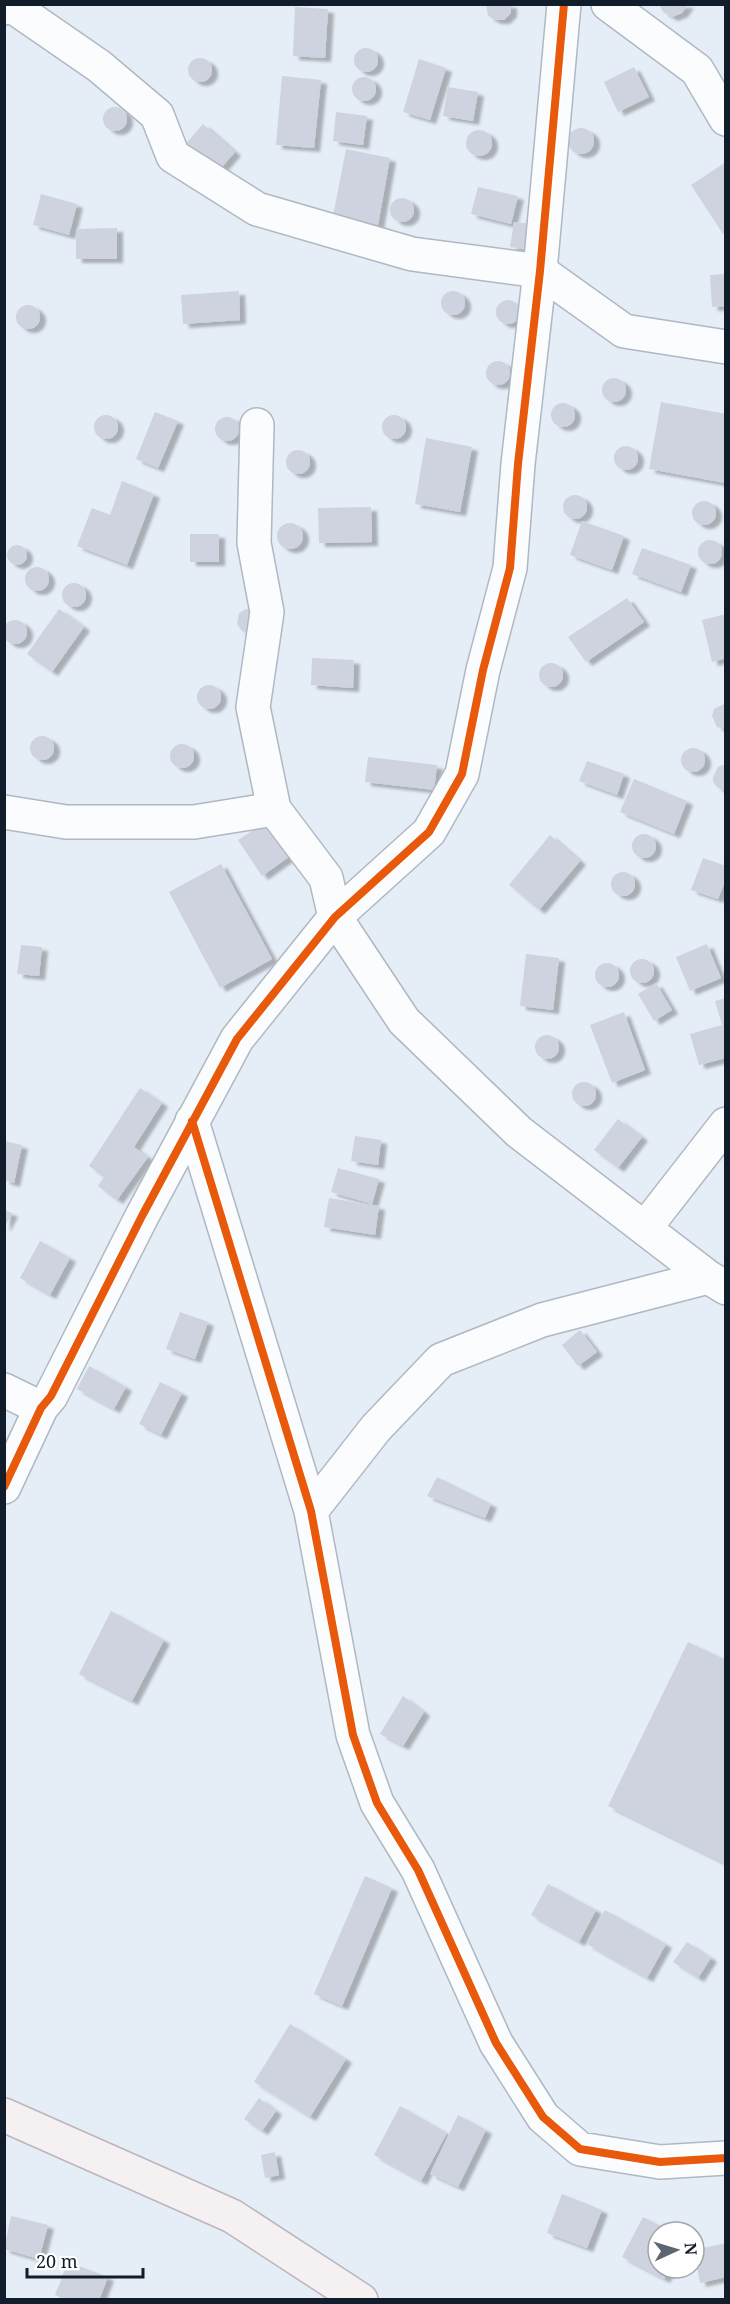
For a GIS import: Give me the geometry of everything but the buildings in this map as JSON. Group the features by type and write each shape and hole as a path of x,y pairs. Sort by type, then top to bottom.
{"main road":[{"path":"4,2115 232,2216 362,2300"}],"street":[{"path":"4,1487 41,1408 51,1396 192,1121 237,1040 335,917 429,831 462,774 483,670 510,568 518,464 540,271 564,4"},
{"path":"608,4 697,70 721,102"},
{"path":"7,13 99,66 157,115 173,156 257,209 412,254 540,271 624,331 726,347"},
{"path":"257,424 254,543 267,612 253,707 274,808 326,878 335,917 404,1021 519,1132 717,1282"},
{"path":"4,812 66,822 194,822 274,808"},
{"path":"192,1121 311,1511 353,1735 377,1803 418,1870 496,2043 543,2117 580,2149 660,2162 726,2158"},
{"path":"645,1228 726,1124"},
{"path":"311,1511 376,1428 441,1360 542,1320 717,1282"},
{"path":"4,1390 41,1408"}],"cycle path":[{"path":"4,1487 41,1408 51,1396 142,1216 237,1039 335,917 429,832 462,774 483,670 510,568 518,464 540,271 564,4"},
{"path":"192,1121 311,1511 353,1735 377,1803 418,1870 496,2043 543,2117 580,2149 660,2162 726,2158"}]}
